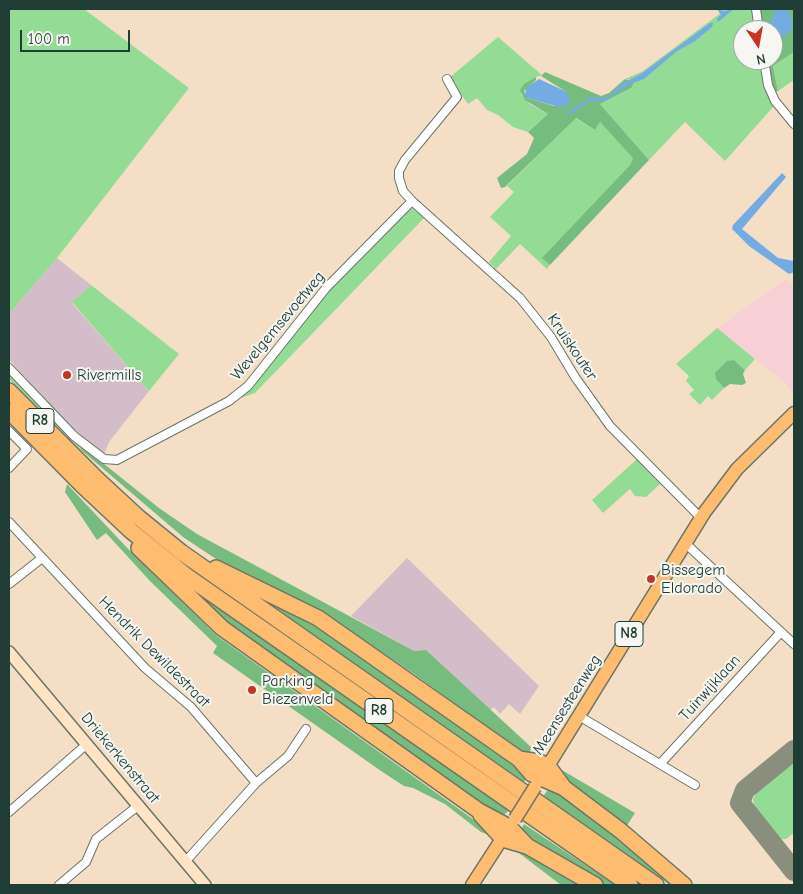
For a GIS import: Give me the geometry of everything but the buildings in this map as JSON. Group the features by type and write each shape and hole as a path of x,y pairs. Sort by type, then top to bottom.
{"highway":[{"name":"R8","path":"9,391 138,517 180,552 656,885"},
{"name":"R8","path":"9,411 82,485 131,531 188,577 630,885"},
{"path":"131,531 133,542 147,557 222,628 479,811 509,828 527,846 595,885"},
{"path":"180,552 318,618 519,758 539,762 541,777 564,788 621,831 684,885"}],"main road":[{"name":"N8","path":"702,516 737,469 794,413"},
{"name":"Meensesteenweg","path":"472,885 702,516"}],"street":[{"path":"766,70 768,85 775,101 794,124"},
{"name":"Kruiskouter","path":"447,79 457,97 420,139 399,171 400,185 412,201 520,298 551,337 575,377 610,426 702,516"},
{"name":"Wevelgemsevoetweg","path":"9,368 74,436 104,459 117,460 229,401 248,386 326,288 412,201"},
{"path":"9,431 27,449 9,468"},
{"name":"Hendrik Dewildestraat","path":"9,522 146,668 192,707 256,783"},
{"path":"685,543 794,644"},
{"path":"9,584 42,558"},
{"name":"Tuinwijklaan","path":"660,764 781,632"},
{"name":"Driekerkenstraat","path":"9,652 205,885"},
{"path":"579,716 695,785"},
{"path":"186,862 256,783 288,756 306,729"},
{"path":"9,812 87,744"},
{"path":"59,885 86,862 96,839 139,805"}],"shaded area":[{"path":"57,258 91,285 72,303 149,391 109,442 104,454 63,421 9,359 9,314"},
{"path":"786,279 794,287 794,394 784,382 717,328"},
{"path":"407,558 539,686 520,714 509,704 500,714 494,707 490,710 426,650 414,651 351,616"}],"green space":[{"path":"9,9 84,9 189,88 57,258 9,314"},
{"path":"726,9 752,9 754,20 733,20 733,70 763,70 767,91 774,106 725,161 685,122 649,160 600,104 631,88 631,80 625,79 643,71"},
{"path":"758,9 794,9 794,52 783,59 783,20 760,20"},
{"path":"498,37 542,75 536,77 521,94 530,104 548,114 528,132 513,127 498,115 487,110 477,98 468,104 449,78"},
{"path":"794,52 794,80 778,91 774,70 783,70 783,59"},
{"path":"768,70 774,70 778,91 774,92"},
{"path":"545,72 601,96 609,93 625,79 634,82 631,88 600,104 649,160 550,265 542,258 630,165 633,158 600,122 595,130 576,118 505,187 501,188 497,178 527,154 534,138 528,132 548,114 525,100 520,90 524,84 536,77 536,80 524,91 527,98 554,106 566,106 565,91 541,76"},
{"path":"575,118 595,130 600,122 631,154 633,158 630,165 543,258 550,265 547,269 520,244 496,269 489,262 511,236 490,217 514,192 507,186"},
{"path":"409,209 413,209 425,217 255,393 238,399 246,393 311,309"},
{"path":"91,285 179,354 149,391 72,302"},
{"path":"717,328 755,359 745,370 734,360 716,378 724,388 712,400 708,396 700,405 689,394 694,390 686,381 689,376 676,364"},
{"path":"734,360 745,370 743,374 746,383 742,385 730,384 724,388 716,379 715,373 727,361"},
{"path":"9,373 83,447 80,449 9,379"},
{"path":"83,447 159,508 197,534 414,651 426,650 531,747 530,752 524,754 414,674 313,606 222,563 183,537 80,449"},
{"path":"637,459 660,484 646,497 635,496 630,489 603,513 592,500"},
{"path":"67,484 132,553 217,636 491,832 489,835 481,832 445,804 413,788 404,786 381,771 213,653 217,646 150,581 106,533 97,540 65,492"},
{"path":"192,589 509,810 503,816 496,815 218,617"},
{"path":"251,592 298,615 408,686 528,775 524,782"},
{"path":"794,757 794,833 786,839 779,839 756,814 753,799 759,787"},
{"path":"555,766 635,813 626,827 558,775"},
{"path":"550,787 635,849 675,885 670,885 541,799"},
{"path":"524,824 615,885 604,885 550,854 520,832"},
{"path":"514,846 582,885 561,885 511,847"}],"water":[{"path":"717,9 725,11 734,9 718,22 717,18 721,15"},
{"path":"773,9 787,9 792,21 791,31 785,36 783,36 783,20 772,20 775,13"},
{"path":"710,23 713,23 712,27 695,41 677,51 644,79 630,84 604,101 589,101 570,115 567,113 590,97 601,98 609,96 623,83 641,74"},
{"path":"539,79 565,91 569,97 569,104 559,107 527,98 525,95 526,88"},
{"path":"782,173 786,177 742,229 778,258 794,261 794,272 789,274 749,246 732,229 733,225"}],"taxiway":[{"path":"794,750 745,790 740,803 794,871"}],"place":[{"name":"Rivermills","path":"67,375"},
{"name":"Bissegem Eldorado","path":"651,579"},
{"name":"Parking Biezenveld","path":"252,690"}]}
